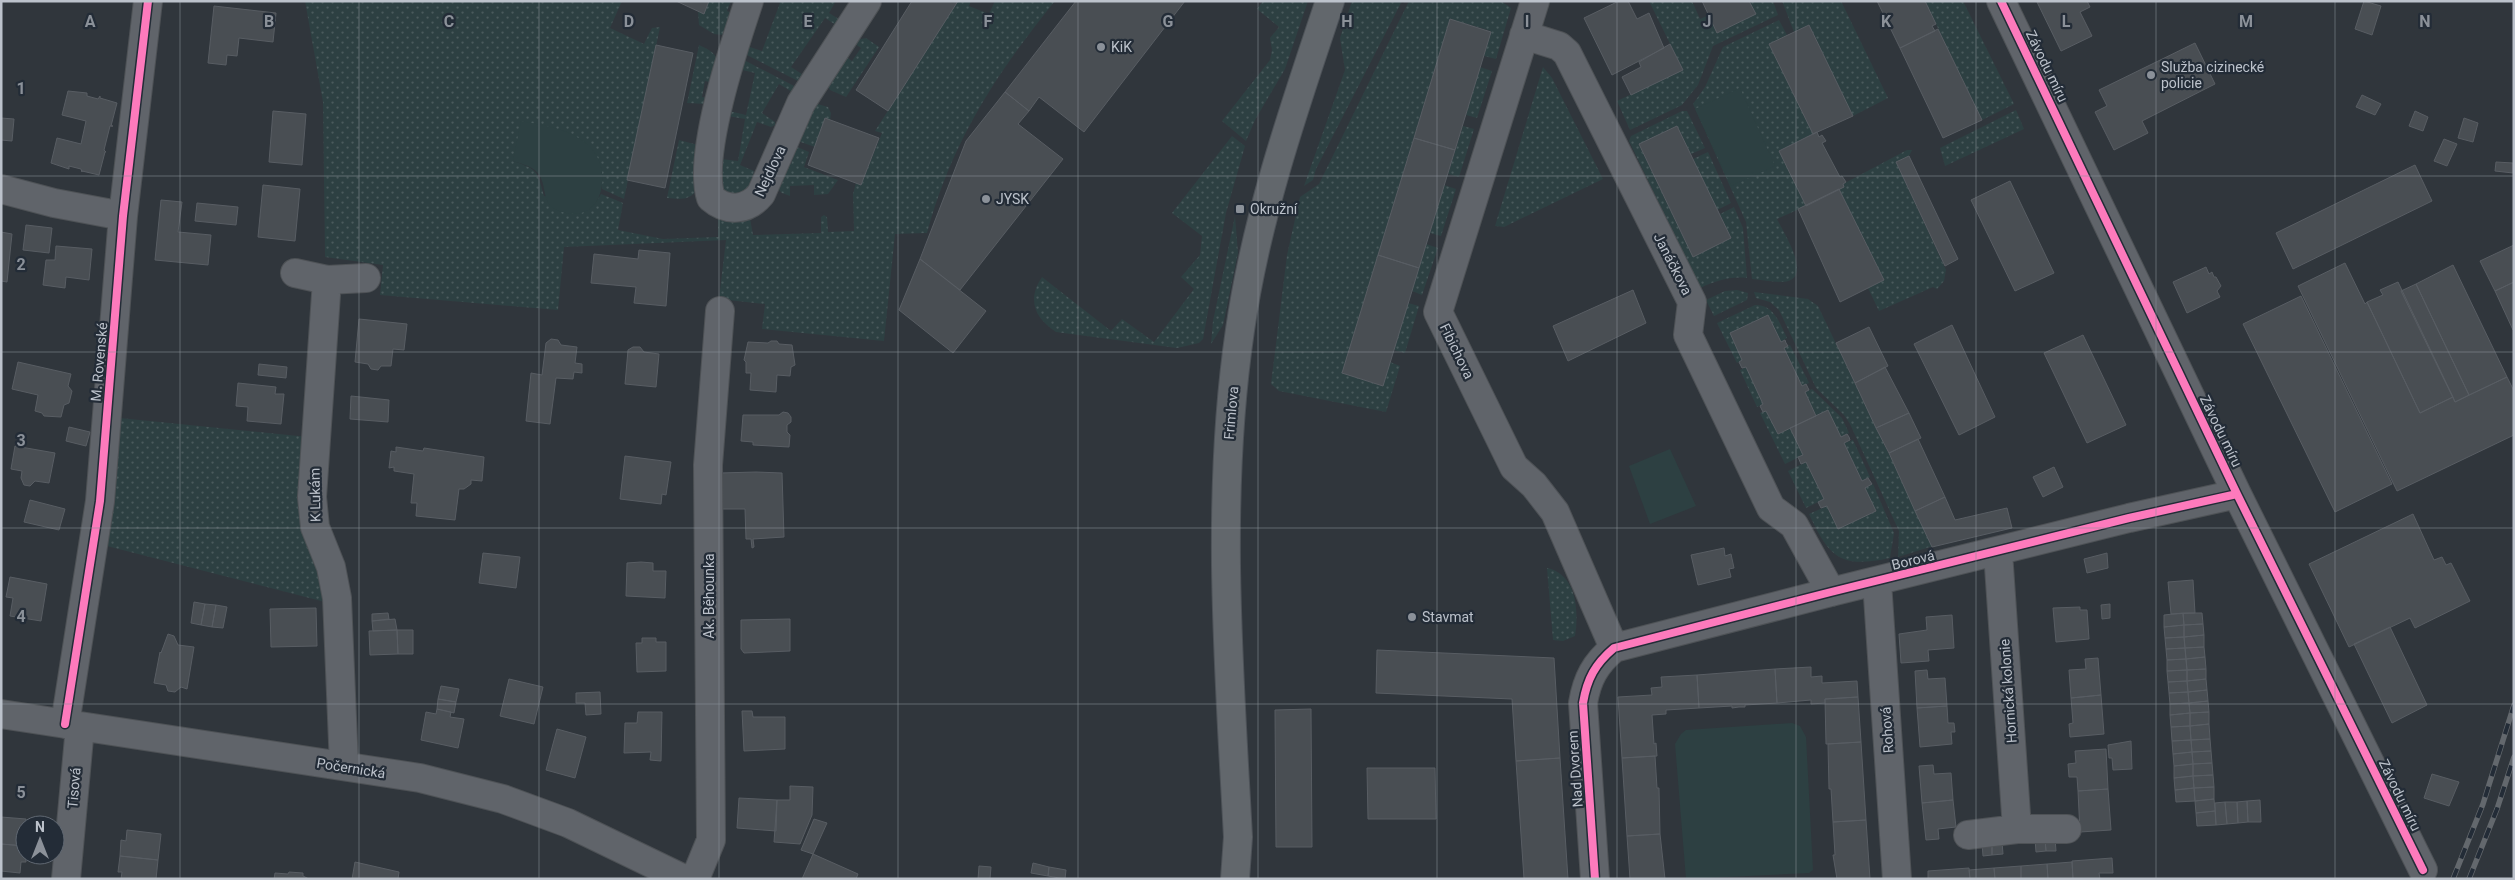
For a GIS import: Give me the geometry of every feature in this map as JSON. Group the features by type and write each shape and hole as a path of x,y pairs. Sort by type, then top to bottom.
{"main road":[{"name":"Frimlova","path":"1235,879 1238,837 1225,574 1226,488 1234,378 1245,300 1256,245 1272,184 1330,1"},
{"name":"Frimlova","path":"1238,837 1246,879"}],"street":[{"name":"M. Rovenské","path":"72,726 100,501 123,216 148,1"},
{"name":"Nejdlova","path":"749,1 715,121 706,178 711,198 728,208 744,208 754,203 761,194 771,168 802,103 867,1"},
{"name":"Fibichova","path":"1535,1 1438,312 1514,467 1534,484 1555,512 1607,655"},
{"name":"Závodu míru","path":"2001,1 2237,494 2423,870"},
{"name":"Janáčkova","path":"1524,35 1559,46 1568,53 1692,302 1688,334 1771,508 1794,525 1831,592"},
{"path":"1,189 54,203 123,216"},
{"path":"295,273 327,280 366,278"},
{"name":"K Lukám","path":"327,280 312,497 315,527 331,566 337,598 344,766"},
{"name":"Ak. Běhounka","path":"695,879 711,840 708,465 720,311"},
{"name":"Borová","path":"1607,655 1831,592 2129,518 2237,494"},
{"name":"Hornická kolonie","path":"1998,552 2017,830"},
{"name":"Rohová","path":"1877,582 1897,879"},
{"name":"Nad Dvorem","path":"1595,879 1583,703 1588,681 1607,655"},
{"name":"Počernická","path":"1,714 420,778 503,799 568,823 684,879"},
{"name":"Tisová","path":"66,879 72,726"},
{"path":"1968,835 2017,830 2067,829"}],"shaded area":[{"path":"305,1 622,1 610,28 644,44 652,28 660,27 624,199 602,189 602,172 513,161 536,172 544,196 596,202 601,194 623,203 618,230 663,239 718,237 718,216 750,218 753,235 821,233 821,217 824,215 827,217 828,232 854,231 853,194 856,183 861,185 882,133 875,131 958,1 971,1 969,6 989,14 995,1 1055,1 1014,55 978,110 949,168 927,233 895,234 884,341 762,329 765,304 719,299 726,240 564,247 558,310 380,295 383,265 325,257 323,102"},
{"path":"709,1 731,1 727,11 734,14 722,35 714,34 699,25 698,11 704,14"},
{"path":"776,1 836,1 829,13 842,21 839,27 825,18 791,67 805,76 802,83 743,53 744,45 762,51 780,3"},
{"path":"1263,1 1308,1 1285,69 1255,120 1246,141 1222,121 1270,60 1272,50 1270,38 1279,27 1257,9"},
{"path":"1352,1 1402,1 1316,169 1313,180 1304,186 1345,70 1340,38"},
{"path":"1409,1 1501,1 1511,8 1496,59 1484,56 1491,31 1450,19 1342,373 1382,386 1390,362 1400,366 1386,412 1279,391 1271,384 1287,255 1300,197 1319,184"},
{"path":"1649,1 1692,1 1700,19 1709,15 1756,14 1749,1 1773,1 1778,15 1713,46 1698,85 1682,105 1630,130 1617,101 1683,70"},
{"path":"1782,1 1841,1 1888,98 1853,116 1809,25 1794,32"},
{"path":"1925,1 1963,1 2014,104 1982,120"},
{"path":"1779,20 1787,35 1769,44 1813,134 1779,151 1806,206 1777,219 1790,244 1797,265 1796,273 1792,279 1783,282 1752,279 1746,222 1693,104 1705,87 1723,47"},
{"path":"866,38 879,47 846,97 830,90 828,85 845,56 852,61 861,48 854,43 856,40"},
{"path":"699,45 712,52 717,63 713,83 705,81 702,97 709,98 706,104 687,103"},
{"path":"742,59 798,88 794,93 779,84 762,113 775,122 775,125 771,127 757,122 740,165 754,171 750,188 733,197 721,189 721,159 738,161 745,119 728,116 729,111 746,115 755,73 738,69"},
{"path":"1480,67 1492,71 1477,118 1466,115"},
{"path":"1543,67 1552,78 1603,179 1504,227 1495,226"},
{"path":"1740,88 1775,166 1731,186 1695,109"},
{"path":"814,103 828,107 831,113 830,120 825,118 815,147 792,139"},
{"path":"2016,110 2024,129 1945,166 1940,148"},
{"path":"1682,111 1687,111 1705,148 1691,154 1677,126 1639,145 1693,257 1731,238 1720,214 1734,207 1743,228 1747,278 1723,280 1700,288 1629,141 1631,136"},
{"path":"521,121 568,132 584,142 598,157 602,180 601,192 596,202 589,209 579,213 566,213 552,207 548,203 538,173 528,166 513,161"},
{"path":"1463,126 1474,129 1459,177 1448,174"},
{"path":"1232,136 1245,146 1226,213 1203,339 1199,343 1177,348 1056,332 1048,327 1038,314 1034,300 1037,285 1042,277 1111,331 1122,319 1154,342 1194,289 1181,277 1200,255 1202,236 1172,213"},
{"path":"679,140 698,145 695,192 686,198 667,198"},
{"path":"790,144 809,152 804,167 838,180 828,194 814,195 814,185 790,186 790,196 782,193 777,188 784,162 791,164 796,149 789,146"},
{"path":"1907,150 1912,150 1909,156 1896,162 1946,270 1944,281 1937,289 1933,287 1879,311 1868,288 1884,280 1839,189 1844,187 1843,184"},
{"path":"1708,152 1731,203 1717,210 1693,159"},
{"path":"1444,185 1456,189 1441,236 1430,233"},
{"path":"1235,216 1238,253 1223,325 1211,344 1213,321"},
{"path":"1426,244 1438,248 1422,295 1412,291"},
{"path":"1737,290 1748,293 1747,300 1714,316 1706,300 1725,291"},
{"path":"1754,292 1808,299 1818,306 1933,546 1898,557 1899,531 1850,424 1844,415 1816,388 1779,310 1770,302 1756,298"},
{"path":"1408,303 1419,306 1405,353 1394,350"},
{"path":"1755,305 1772,311 1787,338 1781,342 1768,315 1730,333 1742,360 1737,363 1717,323"},
{"path":"1790,345 1809,383 1802,386 1784,348"},
{"path":"1746,367 1763,404 1757,407 1740,370"},
{"path":"1812,389 1842,418 1849,433 1841,437 1816,416 1805,392"},
{"path":"1766,411 1778,434 1790,428 1803,455 1785,464 1760,413"},
{"path":"120,418 308,437 329,603 107,546"},
{"path":"1853,440 1870,477 1862,481 1844,443"},
{"path":"1670,449 1696,506 1650,524 1629,466"},
{"path":"1806,462 1824,499 1806,508 1788,471"},
{"path":"1873,484 1894,533 1890,558 1859,562 1838,556 1823,541 1809,514 1827,506 1838,529 1876,511 1865,488"},
{"path":"1547,568 1565,578 1574,595 1577,616 1575,636 1563,641 1553,640"},
{"path":"1792,723 1800,726 1806,737 1813,870 1809,873 1686,879 1675,744 1681,734 1686,730"}],"building":[{"path":"676,1 709,1 704,14"},
{"path":"912,1 958,1 888,111 856,90"},
{"path":"1076,1 1185,1 1084,132 1039,97 1029,111 1005,92"},
{"path":"1619,1 1628,1 1637,19 1649,13 1664,48 1612,75 1584,18"},
{"path":"1702,1 1749,1 1756,14 1717,33"},
{"path":"1877,1 1925,1 1936,24 1932,26 1935,31 1900,48"},
{"path":"2087,1 2090,7 2080,12 2092,36 2061,51 2037,2"},
{"path":"2364,1 2381,6 2372,35 2355,29"},
{"path":"214,6 276,13 273,42 239,38 237,56 227,55 226,65 208,63"},
{"path":"1450,19 1491,32 1455,150 1414,138"},
{"path":"1809,25 1853,116 1813,134 1769,44"},
{"path":"1938,29 1982,120 1943,138 1900,48"},
{"path":"2195,43 2215,84 2142,121 2148,133 2114,150 2095,112 2107,106 2099,90"},
{"path":"1670,44 1683,70 1631,95 1622,77 1641,67 1639,62"},
{"path":"656,45 693,53 665,188 627,180"},
{"path":"68,91 87,93 87,96 98,99 100,96 100,98 117,103 99,175 51,163 57,138 81,144 86,121 62,115"},
{"path":"1005,92 1029,111 1018,124 1063,159 960,290 920,259 966,141"},
{"path":"2362,95 2381,104 2375,115 2356,107"},
{"path":"273,111 306,114 302,165 269,162"},
{"path":"2415,111 2428,117 2423,131 2409,126"},
{"path":"1,118 14,119 12,141 1,140"},
{"path":"825,118 879,138 861,185 808,165"},
{"path":"2464,118 2478,123 2473,142 2458,138"},
{"path":"1677,126 1731,238 1693,257 1639,144"},
{"path":"1817,132 1819,137 1822,135 1826,141 1822,143 1840,177 1842,176 1846,182 1843,184 1844,187 1806,206 1779,151"},
{"path":"1414,138 1455,150 1419,268 1378,255"},
{"path":"2444,139 2457,144 2447,166 2434,161"},
{"path":"1909,156 1958,259 1945,266 1896,162"},
{"path":"2496,162 2513,163 2513,173 2495,171"},
{"path":"2415,165 2432,201 2293,269 2276,233"},
{"path":"2010,181 2054,273 2015,291 1971,200"},
{"path":"263,185 300,189 295,241 258,237"},
{"path":"1839,189 1884,280 1840,302 1798,209"},
{"path":"161,200 182,202 178,232 211,235 208,265 155,260"},
{"path":"197,203 238,207 236,225 195,221"},
{"path":"26,225 52,228 49,253 23,250"},
{"path":"1,232 12,234 7,282 1,281"},
{"path":"2514,245 2514,282 2495,291 2480,261"},
{"path":"56,246 92,249 89,280 66,277 65,288 43,285 46,260 55,260"},
{"path":"639,250 670,253 666,306 634,303 636,287 591,283 594,254 638,259"},
{"path":"1378,255 1419,268 1383,386 1342,373"},
{"path":"920,259 986,311 953,353 899,310"},
{"path":"2345,263 2365,304 2367,302 2420,413 2453,397 2455,402 2507,377 2514,391 2514,435 2397,491 2298,286"},
{"path":"2453,265 2507,377 2469,395 2416,284"},
{"path":"2206,267 2209,274 2212,272 2221,286 2217,291 2220,297 2187,313 2173,282"},
{"path":"2398,282 2453,397 2420,413 2367,302 2383,295 2380,290"},
{"path":"2514,282 2514,330 2513,330 2495,291"},
{"path":"2416,284 2469,395 2455,402 2401,291"},
{"path":"1633,290 1646,323 1568,361 1553,326"},
{"path":"2301,296 2392,484 2335,512 2243,324"},
{"path":"1768,315 1781,342 1785,340 1788,346 1784,348 1802,386 1806,384 1809,390 1805,392 1816,416 1778,434 1766,411 1763,412 1760,406 1763,404 1746,367 1742,368 1739,362 1742,360 1730,333"},
{"path":"359,319 407,324 404,350 393,349 391,366 381,366 378,370 371,369 368,364 355,362"},
{"path":"1952,325 1995,417 1959,435 1914,344"},
{"path":"1869,327 1888,366 1855,383 1836,343"},
{"path":"2083,335 2126,425 2087,443 2044,353"},
{"path":"551,339 558,340 561,345 577,347 575,363 582,364 582,373 574,372 573,379 556,378 550,424 526,421 531,373 542,375 546,343"},
{"path":"771,341 792,345 795,365 791,367 790,376 777,375 776,392 750,390 751,373 746,373 746,362 744,360 748,342 768,343"},
{"path":"633,347 640,347 644,352 659,354 656,387 625,384 628,350"},
{"path":"18,362 71,374 68,386 72,391 69,403 64,405 61,417 44,416 42,413 35,411 38,395 12,389"},
{"path":"259,364 287,367 286,378 258,375"},
{"path":"1885,367 1909,413 1876,428 1855,383"},
{"path":"238,383 276,387 275,394 284,394 281,424 247,421 248,407 236,406"},
{"path":"351,396 389,400 388,422 350,419"},
{"path":"1828,410 1841,437 1847,434 1849,437 1850,440 1844,443 1862,481 1868,478 1872,484 1865,488 1876,511 1838,529 1827,506 1821,508 1818,502 1824,499 1806,462 1801,464 1798,457 1803,455 1790,428"},
{"path":"783,412 788,413 791,417 791,422 787,425 787,432 790,435 789,447 753,445 753,442 741,441 743,415 779,415"},
{"path":"1909,413 1921,438 1889,453 1876,428"},
{"path":"69,427 90,432 86,446 66,441"},
{"path":"1918,439 1945,497 1915,511 1889,453"},
{"path":"15,446 55,453 49,483 35,481 30,486 24,485 21,478 22,471 11,469"},
{"path":"396,447 423,451 424,448 484,457 482,481 471,480 471,484 464,489 459,489 455,520 416,516 417,503 411,503 414,474 394,471 394,467 389,468 391,451 396,452"},
{"path":"625,456 671,462 666,495 662,494 661,504 620,499"},
{"path":"2054,467 2063,487 2043,497 2033,477"},
{"path":"720,473 782,473 784,537 753,539 754,547 752,548 751,539 746,539 745,509 721,509"},
{"path":"1945,497 1955,520 2007,508 2012,528 1932,547 1915,511"},
{"path":"30,500 65,509 59,530 24,522"},
{"path":"2413,514 2434,560 2442,557 2446,565 2451,563 2470,601 2415,628 2410,618 2349,647 2309,564"},
{"path":"1724,548 1725,556 1731,554 1734,568 1729,569 1731,577 1698,585 1691,555"},
{"path":"483,553 520,557 516,588 479,583"},
{"path":"2107,553 2108,568 2087,573 2084,559"},
{"path":"627,563 653,563 653,571 666,571 665,598 626,596"},
{"path":"10,577 47,584 41,621 10,616 13,598 6,597"},
{"path":"2193,580 2195,613 2171,614 2168,582"},
{"path":"194,602 205,604 201,625 191,623"},
{"path":"205,604 216,605 212,627 201,625"},
{"path":"2110,604 2110,618 2102,619 2101,605"},
{"path":"216,605 227,607 223,628 212,627"},
{"path":"2080,607 2080,610 2087,610 2089,639 2056,642 2053,608"},
{"path":"316,608 317,646 271,647 270,609"},
{"path":"388,613 389,619 372,621 372,614"},
{"path":"2183,613 2202,613 2203,624 2184,625"},
{"path":"2183,613 2184,625 2164,627 2164,615"},
{"path":"1952,615 1954,648 1928,650 1929,661 1901,663 1899,634 1927,630 1926,617"},
{"path":"395,619 397,630 373,631 372,621"},
{"path":"790,619 790,651 744,653 741,649 741,620"},
{"path":"2203,624 2204,635 2184,637 2184,625"},
{"path":"2184,625 2184,637 2165,638 2164,627"},
{"path":"2390,627 2427,705 2392,723 2354,644"},
{"path":"397,630 413,630 413,654 398,654"},
{"path":"397,630 398,654 370,655 369,631"},
{"path":"168,634 174,636 178,645 194,647 187,689 181,687 175,692 168,691 166,685 154,683 160,652"},
{"path":"2204,635 2204,647 2185,648 2184,637"},
{"path":"2184,637 2185,648 2166,649 2165,638"},
{"path":"642,638 656,638 656,642 666,642 666,671 637,672 636,643 642,643"},
{"path":"2204,647 2205,657 2186,659 2185,648"},
{"path":"2185,648 2186,659 2167,660 2166,649"},
{"path":"1377,650 1554,658 1560,758 1516,761 1512,699 1376,693"},
{"path":"2205,657 2206,669 2187,670 2186,659"},
{"path":"2098,658 2101,695 2071,698 2069,670 2086,669 2085,659"},
{"path":"2186,659 2187,670 2167,671 2167,660"},
{"path":"1811,667 1811,677 1822,676 1822,683 1857,681 1858,697 1825,699 1825,703 1811,704 1811,700 1777,703 1775,669"},
{"path":"1775,669 1777,703 1745,705 1745,707 1732,708 1732,706 1699,708 1697,675"},
{"path":"2206,669 2206,679 2187,681 2187,670"},
{"path":"1927,670 1928,679 1945,678 1947,706 1917,708 1915,671"},
{"path":"2187,670 2187,681 2168,682 2167,671"},
{"path":"1697,675 1699,708 1666,710 1666,714 1652,715 1654,744 1656,743 1657,756 1622,758 1618,697 1652,695 1651,688 1662,687 1661,677"},
{"path":"509,679 543,687 534,724 500,716"},
{"path":"2206,679 2207,690 2188,692 2187,681"},
{"path":"2187,681 2188,692 2169,693 2168,682"},
{"path":"441,686 459,689 456,702 438,699"},
{"path":"2207,690 2208,701 2189,703 2188,692"},
{"path":"600,692 601,714 586,715 585,703 576,703 576,693"},
{"path":"2188,692 2189,703 2170,704 2169,693"},
{"path":"2101,695 2104,734 2070,737 2069,724 2073,723 2071,698"},
{"path":"1858,697 1861,742 1826,744 1825,699"},
{"path":"438,699 456,702 454,713 437,709"},
{"path":"2208,701 2209,712 2190,713 2189,703"},
{"path":"2189,703 2190,713 2170,715 2170,704"},
{"path":"1947,706 1948,723 1954,723 1955,732 1951,732 1952,744 1920,747 1917,708"},
{"path":"437,709 451,712 450,717 464,719 458,748 421,740 426,712 436,714"},
{"path":"1311,709 1312,847 1276,847 1275,710"},
{"path":"742,711 752,711 753,717 785,717 785,749 744,751"},
{"path":"638,712 662,712 661,761 650,760 651,752 624,753 625,723 637,723"},
{"path":"2209,712 2209,724 2190,726 2190,713"},
{"path":"2190,713 2190,726 2171,727 2170,715"},
{"path":"2209,724 2210,739 2191,740 2190,726"},
{"path":"2190,726 2191,740 2172,741 2171,727"},
{"path":"557,729 586,737 575,778 546,770"},
{"path":"2210,739 2211,751 2192,752 2191,740"},
{"path":"2191,740 2192,752 2173,754 2172,741"},
{"path":"2131,741 2132,769 2113,770 2112,758 2109,758 2108,745"},
{"path":"1861,742 1866,820 1833,822 1831,789 1829,789 1828,744"},
{"path":"2106,749 2108,789 2078,791 2077,777 2069,777 2068,764 2076,763 2075,751"},
{"path":"2211,751 2212,763 2193,764 2192,752"},
{"path":"2192,752 2193,764 2174,766 2173,754"},
{"path":"1655,756 1657,788 1659,788 1660,834 1627,836 1622,758"},
{"path":"1560,758 1568,879 1524,879 1516,761"},
{"path":"2212,763 2213,775 2193,776 2193,764"},
{"path":"2193,764 2193,776 2174,778 2174,766"},
{"path":"1933,765 1934,774 1951,773 1953,800 1922,803 1919,766"},
{"path":"1367,768 1435,768 1436,819 1368,819"},
{"path":"2432,774 2459,782 2449,806 2424,798"},
{"path":"2213,775 2214,787 2194,788 2193,776"},
{"path":"2193,776 2194,788 2175,790 2174,778"},
{"path":"790,786 813,787 812,815 800,844 774,842 777,800 790,800"},
{"path":"2214,787 2214,799 2195,801 2194,788"},
{"path":"2194,788 2195,801 2176,802 2175,790"},
{"path":"2108,789 2111,830 2080,832 2078,791"},
{"path":"739,798 777,800 776,831 737,828"},
{"path":"2214,799 2215,811 2196,813 2195,801"},
{"path":"1953,800 1956,827 1938,829 1939,839 1926,840 1922,803"},
{"path":"2260,800 2261,822 2248,822 2247,801"},
{"path":"2247,801 2248,822 2238,823 2237,802"},
{"path":"2225,802 2237,802 2238,823 2227,824"},
{"path":"2225,802 2227,824 2216,825 2215,803"},
{"path":"2215,811 2216,825 2197,826 2196,813"},
{"path":"1,817 15,818 15,845 1,844"},
{"path":"814,819 827,823 813,854 801,850"},
{"path":"1866,820 1870,879 1837,879 1833,855 1835,855 1833,822"},
{"path":"127,830 161,834 158,860 120,856 121,840 126,841"},
{"path":"1660,834 1665,879 1630,879 1627,836"},
{"path":"2055,838 2056,851 2046,851 2045,839"},
{"path":"2035,839 2045,839 2046,851 2036,852"},
{"path":"1992,842 1992,855 1983,856 1982,843"},
{"path":"1992,842 2002,842 2003,854 1992,855"},
{"path":"1,844 15,845 15,865 21,865 20,873 1,871"},
{"path":"813,854 858,874 856,879 802,879"},
{"path":"120,856 158,860 156,879 121,879 122,872 118,872"},
{"path":"2112,858 2113,873 2099,873 2100,879 2073,879 2072,861"},
{"path":"355,862 399,872 398,879 352,879"},
{"path":"2072,862 2073,879 2048,879 2047,864"},
{"path":"1033,863 1049,867 1048,876 1031,873"},
{"path":"2047,864 2048,879 2021,879 2021,866"},
{"path":"979,866 991,867 990,879 978,879"},
{"path":"2021,866 2021,879 1995,879 1994,868"},
{"path":"1049,867 1066,870 1065,879 1048,876"},
{"path":"1969,868 1970,879 1928,879 1928,871"},
{"path":"1994,868 1995,879 1970,879 1969,870"},
{"path":"289,872 303,873 303,876 309,879 274,879 275,873 288,874"}],"railway":[{"path":"2453,879 2483,804 2514,705"},
{"path":"2469,879 2497,809 2514,757"}],"cycle path":[{"path":"65,724 100,501 123,216 148,1"},
{"path":"2001,1 2237,494 2423,870"},
{"path":"1595,879 1583,703 1593,672 1614,648 2129,518 2237,494"}],"place":[{"name":"KiK","path":"1101,47"},
{"name":"Služba cizinecké policie","path":"2151,75"},
{"name":"JYSK","path":"986,199"},
{"name":"Okružní","path":"1240,209"},
{"name":"Stavmat","path":"1412,617"}]}
